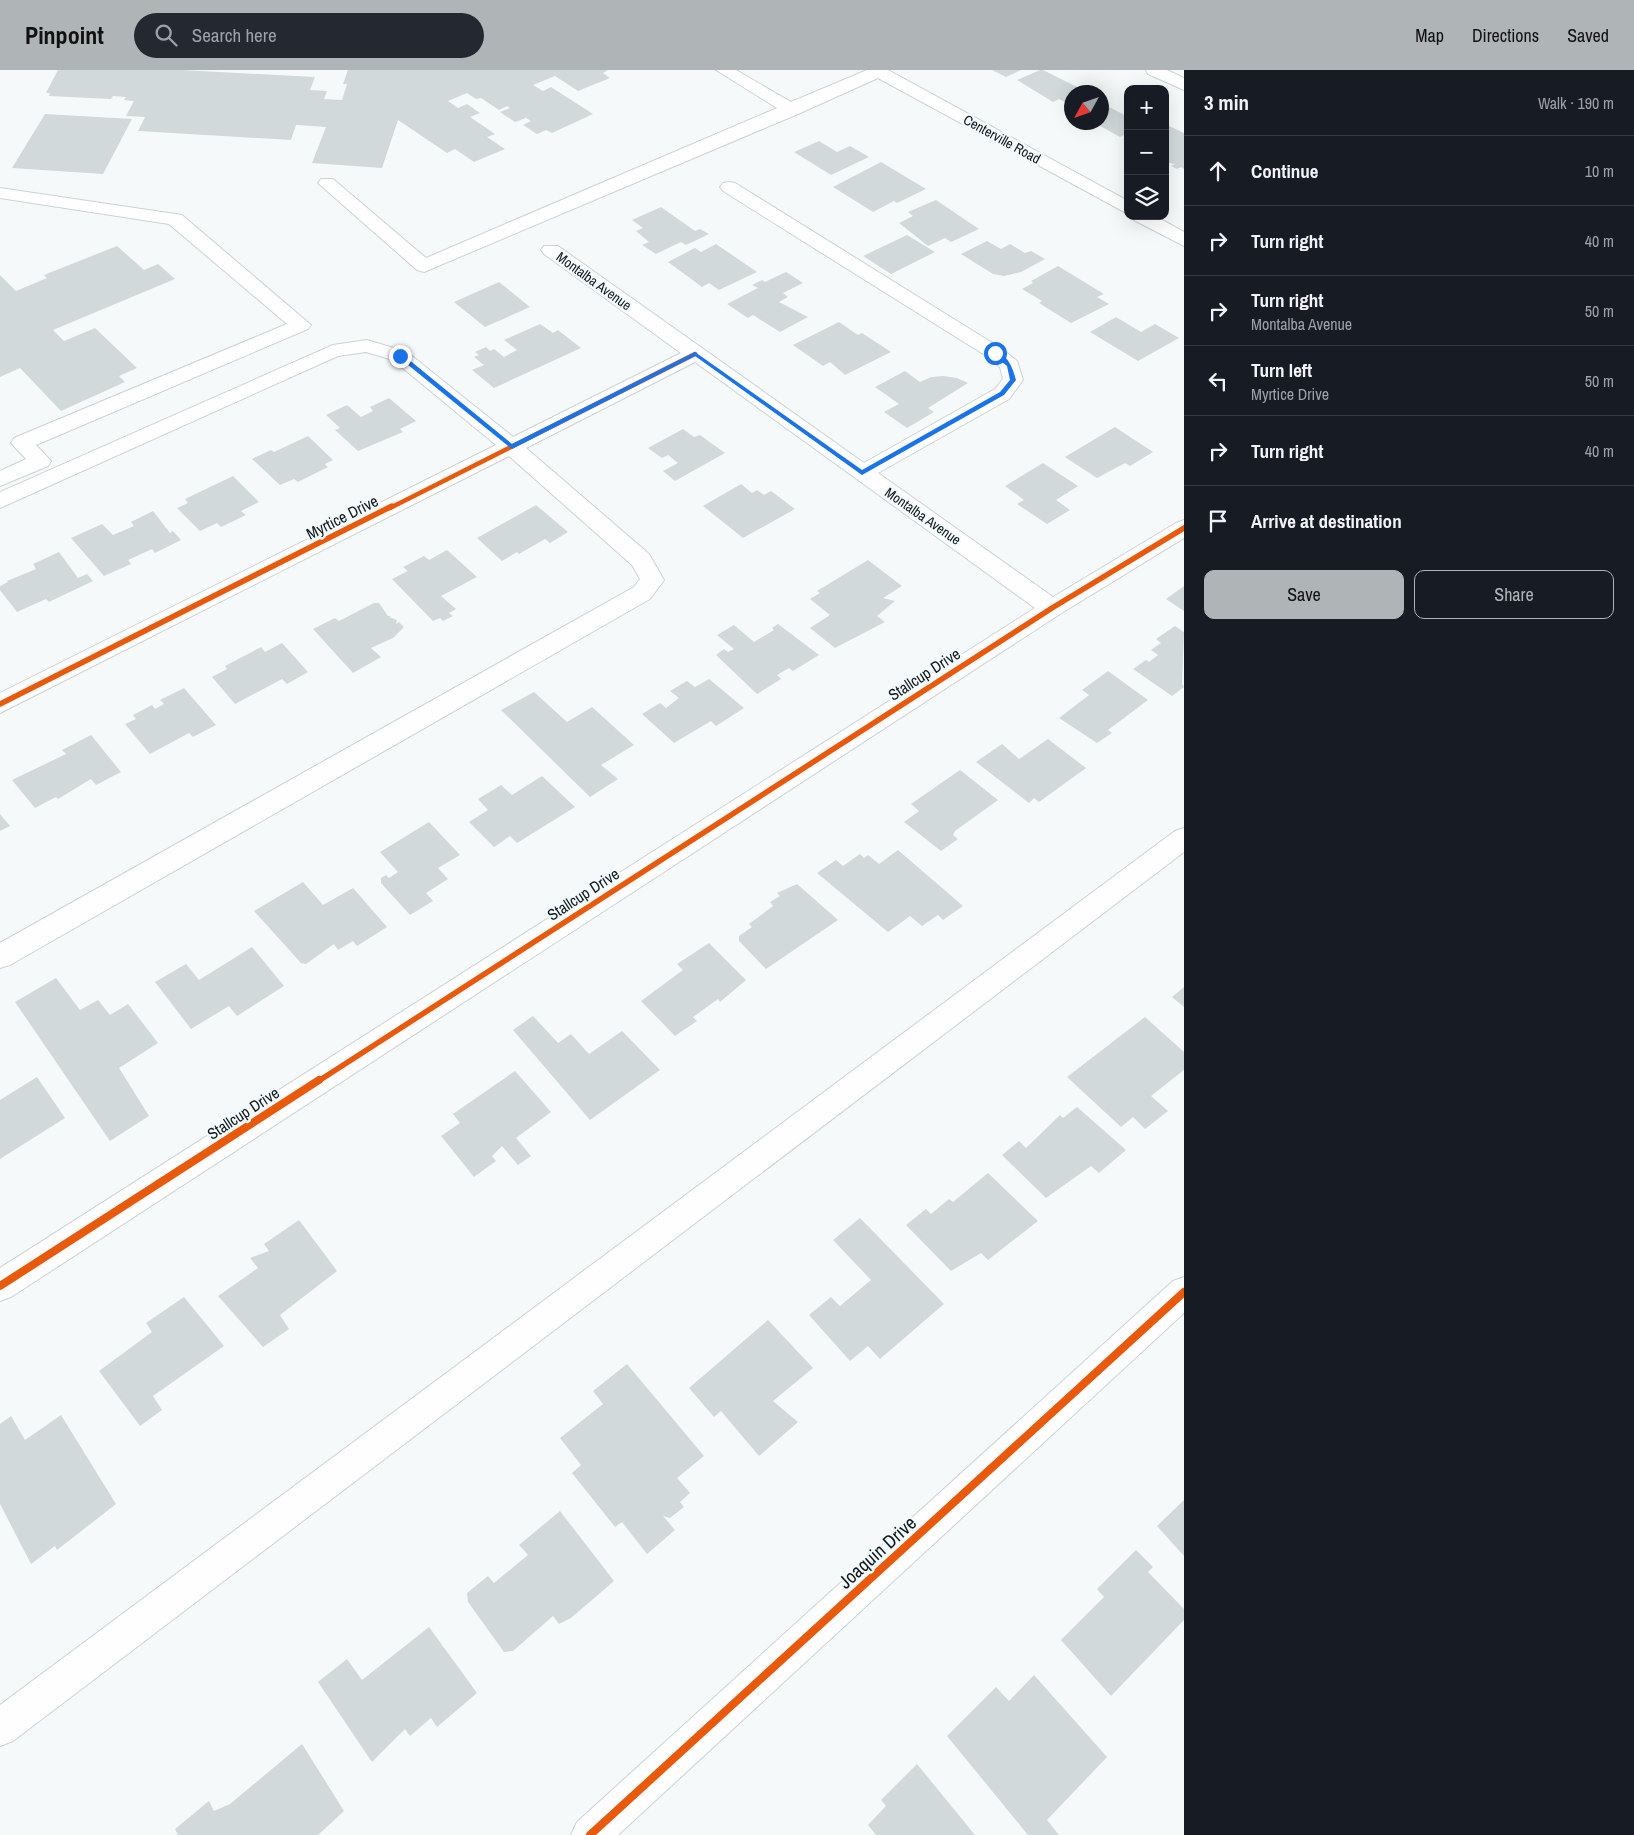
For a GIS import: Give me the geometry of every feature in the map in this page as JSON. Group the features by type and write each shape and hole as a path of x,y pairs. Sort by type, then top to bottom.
{"street":[{"path":"724,70 792,110"},
{"path":"1154,70 1184,85"},
{"path":"327,183 424,266 792,110 878,71"},
{"name":"Centerville Road","path":"878,71 1124,207"},
{"path":"729,187 995,353 1010,365 1013,380 1002,394 862,473"},
{"path":"0,193 175,219 301,324 22,443 40,461 0,479"},
{"path":"1148,220 1184,240"},
{"name":"Montalba Avenue","path":"551,250 1052,608"},
{"path":"0,501 333,351 367,346 400,356 512,447 641,560 652,580 642,593 0,957"},
{"name":"Myrtice Drive","path":"0,704 695,354"},
{"name":"Stallcup Drive","path":"0,1286 1052,608 1184,528"},
{"path":"0,1728 1184,838"},
{"name":"Joaquin Drive","path":"590,1835 1184,1292"}],"building":[{"path":"58,70 182,70 315,77 310,90 327,91 324,99 342,100 347,84 343,84 348,70 608,70 603,73 610,78 578,91 555,76 533,85 543,91 551,87 593,114 552,133 546,130 537,134 523,125 531,121 526,118 515,122 500,112 510,108 507,106 499,110 481,98 476,99 467,93 448,101 458,108 467,104 480,113 470,117 495,134 487,137 505,149 474,162 455,149 447,153 398,120 382,168 312,163 326,127 296,125 291,140 138,131 145,117 126,116 134,101 124,100 126,97 113,96 111,99 49,96 50,93 46,93"},
{"path":"992,70 1021,70 1006,77"},
{"path":"1043,70 1073,85 1064,85 1064,102 1059,99 1053,102 1017,80"},
{"path":"1109,107 1124,115 1124,135 1120,137 1107,130 1109,130"},
{"path":"45,114 132,119 103,174 12,168"},
{"path":"1169,126 1184,133 1184,169 1181,167 1177,169 1171,166 1175,164 1169,163"},
{"path":"819,141 837,152 850,146 869,157 831,175 794,152"},
{"path":"881,162 926,189 897,203 894,201 873,212 833,187"},
{"path":"936,200 979,229 951,242 945,238 928,246 899,223 913,216 908,212"},
{"path":"661,207 695,231 700,229 709,234 686,245 681,242 656,254 642,245 649,242 636,231 643,228 632,220"},
{"path":"907,235 935,252 891,274 863,256"},
{"path":"987,241 1001,249 1010,244 1025,253 1031,251 1045,259 1021,272 1004,276 993,274 961,254"},
{"path":"716,244 757,272 719,290 709,283 702,287 668,262 695,248 701,252"},
{"path":"117,246 144,270 158,264 175,279 53,330 64,341 95,328 137,368 119,376 125,382 61,411 20,368 0,377 0,275 16,291 47,278 44,275"},
{"path":"1058,266 1104,294 1097,297 1109,304 1071,323 1039,303 1042,301 1022,289 1033,283 1031,281"},
{"path":"786,272 803,283 783,293 788,297 779,302 808,317 780,332 753,315 748,318 727,304 758,288 752,285 762,280 765,282"},
{"path":"499,282 530,307 485,327 454,302"},
{"path":"1116,317 1141,332 1155,324 1179,338 1138,361 1090,332"},
{"path":"839,322 858,335 862,333 891,352 845,375 830,362 823,366 793,345"},
{"path":"540,324 553,333 558,330 581,348 494,388 472,370 484,365 474,357 479,355 475,352 486,347 490,351 494,349 504,357 517,350 504,340"},
{"path":"905,371 920,382 931,377 943,376 957,378 968,383 928,408 934,412 907,428 884,412 899,404 875,387"},
{"path":"389,398 416,421 400,429 403,432 358,451 335,430 340,428 326,415 347,405 361,417 373,411 370,407"},
{"path":"1115,427 1153,452 1130,466 1125,463 1097,478 1065,457"},
{"path":"683,429 694,437 700,435 725,453 675,481 663,471 678,463 668,455 662,458 648,448"},
{"path":"308,436 333,460 325,464 328,467 298,482 294,479 280,485 252,459 271,450 274,452"},
{"path":"1043,463 1078,486 1056,500 1070,510 1047,524 1017,504 1024,500 1005,486"},
{"path":"233,476 259,502 241,511 246,515 221,527 217,523 200,531 177,508 188,503 185,499"},
{"path":"741,484 752,493 757,490 764,495 771,491 795,509 743,538 703,506"},
{"path":"536,505 568,532 550,543 545,539 519,554 517,552 502,561 477,538"},
{"path":"153,511 170,533 173,531 181,540 155,553 152,549 128,560 131,564 104,576 71,538 102,524 113,535 134,526 131,522"},
{"path":"447,550 477,577 441,596 456,609 449,613 453,616 443,621 440,618 433,621 392,579 408,571 403,567 424,556 429,560"},
{"path":"59,552 78,578 87,574 93,581 49,602 46,599 17,612 0,590 0,586 7,581 36,569 33,564"},
{"path":"868,560 902,586 883,598 895,601 877,616 885,622 835,648 810,628 830,615 810,599 820,593 817,591"},
{"path":"1184,586 1184,611 1166,599"},
{"path":"374,603 379,603 388,616 392,616 389,617 397,620 396,624 399,622 404,627 393,638 371,648 381,657 353,673 313,629 335,618 339,621"},
{"path":"778,624 819,655 793,671 789,668 777,675 781,679 757,694 716,655 724,649 728,652 734,649 717,635 734,625 754,642 774,630 772,628"},
{"path":"1175,626 1184,632 1182,684 1184,687 1172,696 1133,669 1146,660 1149,662 1158,655 1151,650 1161,643 1156,639"},
{"path":"282,643 308,672 287,684 282,679 235,704 212,677 227,669 225,666 261,647 265,652"},
{"path":"1108,671 1148,700 1108,730 1112,733 1097,743 1059,718 1089,695 1082,690"},
{"path":"709,679 744,708 716,726 711,721 674,743 642,714 660,703 666,708 679,698 670,691 687,681 695,687"},
{"path":"184,688 216,725 193,737 189,733 150,754 125,724 136,719 133,715 152,705 155,709 164,704 160,700"},
{"path":"534,692 567,722 592,707 634,745 601,765 618,779 590,797 501,710"},
{"path":"91,735 121,772 96,785 91,779 58,799 56,797 35,808 12,780 66,754 62,750"},
{"path":"1048,739 1086,768 1039,802 1034,798 1029,803 976,762 1002,744 1019,759"},
{"path":"960,770 998,800 955,831 953,835 958,839 941,851 904,822 919,811 911,804"},
{"path":"542,776 575,807 517,843 510,836 494,847 469,822 488,810 478,799 501,785 512,795"},
{"path":"0,814 10,826 0,831"},
{"path":"429,822 460,855 438,868 448,879 426,893 433,901 410,915 381,883 381,878 386,875 389,878 398,872 380,852"},
{"path":"898,850 963,906 943,920 938,915 922,926 910,916 888,932 817,873 836,860 843,866 860,854 864,858 868,855 879,864"},
{"path":"303,882 323,905 353,888 387,927 357,946 353,941 338,950 334,944 306,964 301,963 254,911"},
{"path":"797,884 838,920 766,969 739,941 739,936 752,927 749,924 773,906 770,902 780,896 777,893"},
{"path":"709,943 746,980 720,1002 718,999 693,1017 697,1021 675,1036 641,1001 683,970 677,964"},
{"path":"252,947 284,986 237,1016 229,1006 191,1029 155,982 186,964 199,980"},
{"path":"56,978 80,1010 98,1000 110,1015 128,1004 158,1043 119,1068 149,1116 110,1141 15,1002"},
{"path":"1184,987 1184,1007 1172,997"},
{"path":"533,1016 558,1043 571,1034 589,1054 622,1031 660,1070 590,1120 513,1030"},
{"path":"1145,1017 1184,1052 1184,1070 1151,1096 1168,1111 1145,1129 1133,1117 1121,1127 1067,1077"},
{"path":"515,1071 551,1112 516,1138 531,1156 518,1165 502,1146 492,1156 496,1161 474,1177 441,1136 460,1123 453,1114"},
{"path":"37,1077 65,1118 0,1159 0,1100"},
{"path":"1077,1107 1126,1150 1099,1173 1091,1166 1046,1198 1002,1155 1019,1141 1026,1148 1060,1115 1063,1118"},
{"path":"988,1173 1038,1221 988,1260 981,1253 951,1271 906,1225 926,1209 931,1214 949,1199 953,1202"},
{"path":"860,1218 944,1304 880,1359 868,1346 850,1361 809,1315 831,1297 840,1306 871,1280 833,1240"},
{"path":"299,1220 337,1271 280,1315 289,1329 263,1347 218,1296 258,1268 250,1258 269,1251 264,1244"},
{"path":"184,1297 224,1346 153,1396 162,1410 140,1426 99,1371 152,1332 146,1323"},
{"path":"768,1320 813,1368 773,1401 798,1422 759,1456 721,1411 714,1417 689,1388"},
{"path":"627,1364 704,1456 677,1478 690,1493 680,1502 684,1507 670,1518 663,1516 675,1530 647,1554 622,1522 615,1527 572,1473 581,1465 560,1438 603,1404 593,1391"},
{"path":"61,1415 116,1504 57,1550 55,1546 31,1564 0,1504 0,1424 11,1416 25,1440"},
{"path":"1184,1500 1184,1556 1157,1526"},
{"path":"560,1511 614,1581 571,1618 559,1624 553,1616 513,1651 504,1652 468,1602 467,1593 488,1576 494,1583 528,1555 519,1545"},
{"path":"1136,1550 1153,1567 1148,1572 1184,1609 1184,1620 1111,1696 1061,1640 1104,1597 1097,1589"},
{"path":"429,1627 477,1693 437,1727 431,1718 410,1736 405,1729 372,1762 318,1682 347,1659 362,1680"},
{"path":"1034,1675 1107,1757 1047,1820 1059,1835 1028,1835 947,1736 996,1687 1009,1701"},
{"path":"302,1744 344,1811 318,1835 178,1835 175,1829 209,1801 214,1811 230,1804"},
{"path":"917,1764 975,1835 876,1835 868,1825 886,1806 881,1800"}],"cycle path":[{"path":"0,704 695,354"},
{"path":"0,1286 1052,608 1184,528"},
{"path":"590,1835 1184,1292"}],"route":[{"path":"400,356 512,447 695,354 862,473 1002,394 1013,380 1010,365 995,353"}]}
